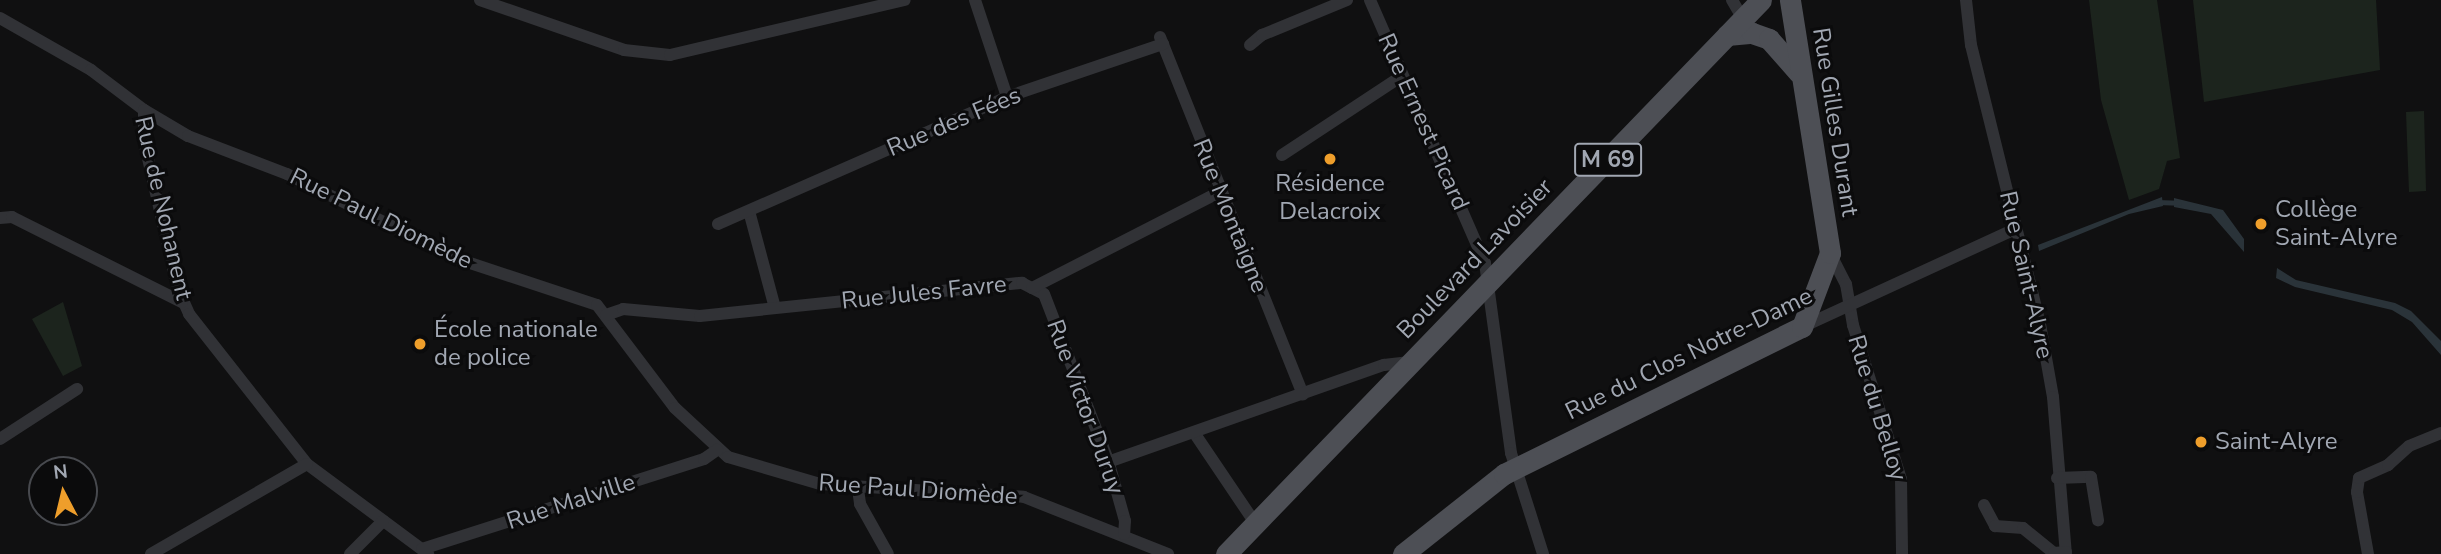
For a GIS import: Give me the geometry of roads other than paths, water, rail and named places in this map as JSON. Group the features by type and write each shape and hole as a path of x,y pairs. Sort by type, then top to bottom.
{"main road":[{"name":"Boulevard Lavoisier","path":"1226,554 1727,36 1745,9 1761,0"},
{"name":"Rue Gilles Durant","path":"1790,0 1830,253 1802,327"},
{"path":"1727,36 1752,33 1769,39 1800,74"},
{"name":"Rue du Clos Notre-Dame","path":"1402,554 1515,469 1802,327"}],"street":[{"path":"480,0 624,50 670,55 905,0"},
{"path":"975,0 1007,97"},
{"path":"1250,45 1262,35 1347,0"},
{"name":"Rue Ernest Picard","path":"1370,0 1485,263 1515,469 1543,554"},
{"path":"1732,0 1745,9"},
{"name":"Rue Saint-Alyre","path":"1966,0 1971,46 2053,397 2057,478 2066,553"},
{"name":"Rue de Nohanent","path":"0,18 91,70 144,110 144,141 182,302 263,412 307,464 425,552"},
{"name":"Rue des Fées","path":"718,224 1007,97 1161,40"},
{"name":"Rue Montaigne","path":"1161,40 1303,394"},
{"path":"1282,155 1402,76"},
{"name":"Rue Paul Diomède","path":"144,110 188,136 287,174 458,259 583,297 606,314 675,408 717,450 791,479 858,489 1003,493 1125,534 1168,554"},
{"name":"Rue Jules Favre","path":"606,314 623,309 700,316 1022,283 1032,288 1220,192"},
{"path":"749,211 775,308"},
{"path":"2,214 182,302"},
{"name":"Rue du Clos Notre-Dame","path":"1802,327 2015,229"},
{"name":"Rue Gilles Durant","path":"1830,253 1852,304"},
{"name":"Rue Victor Duruy","path":"1032,288 1044,294 1108,462 1125,521 1125,534"},
{"name":"Rue du Belloy","path":"1852,304 1853,325 1901,479 1902,554"},
{"path":"1108,462 1195,434 1384,365 1411,362"},
{"path":"0,439 77,389"},
{"path":"2368,554 2357,492 2359,478 2388,465 2409,446 2441,433"},
{"path":"1195,434 1255,523"},
{"name":"Rue Malville","path":"425,552 704,459 717,450"},
{"path":"151,554 307,464"},
{"path":"2057,478 2091,477 2098,520"},
{"path":"858,489 860,504 888,554"},
{"path":"1984,505 1995,526 2023,528 2054,552 2066,553"},
{"path":"350,554 383,521"}],"waterway":[{"path":"2156,202 2179,203"}],"place":[{"name":"Résidence Delacroix","path":"1330,159"},
{"name":"Collège Saint-Alyre","path":"2261,224"},
{"name":"École nationale de police","path":"420,344"},
{"name":"Saint-Alyre","path":"2201,442"}]}
